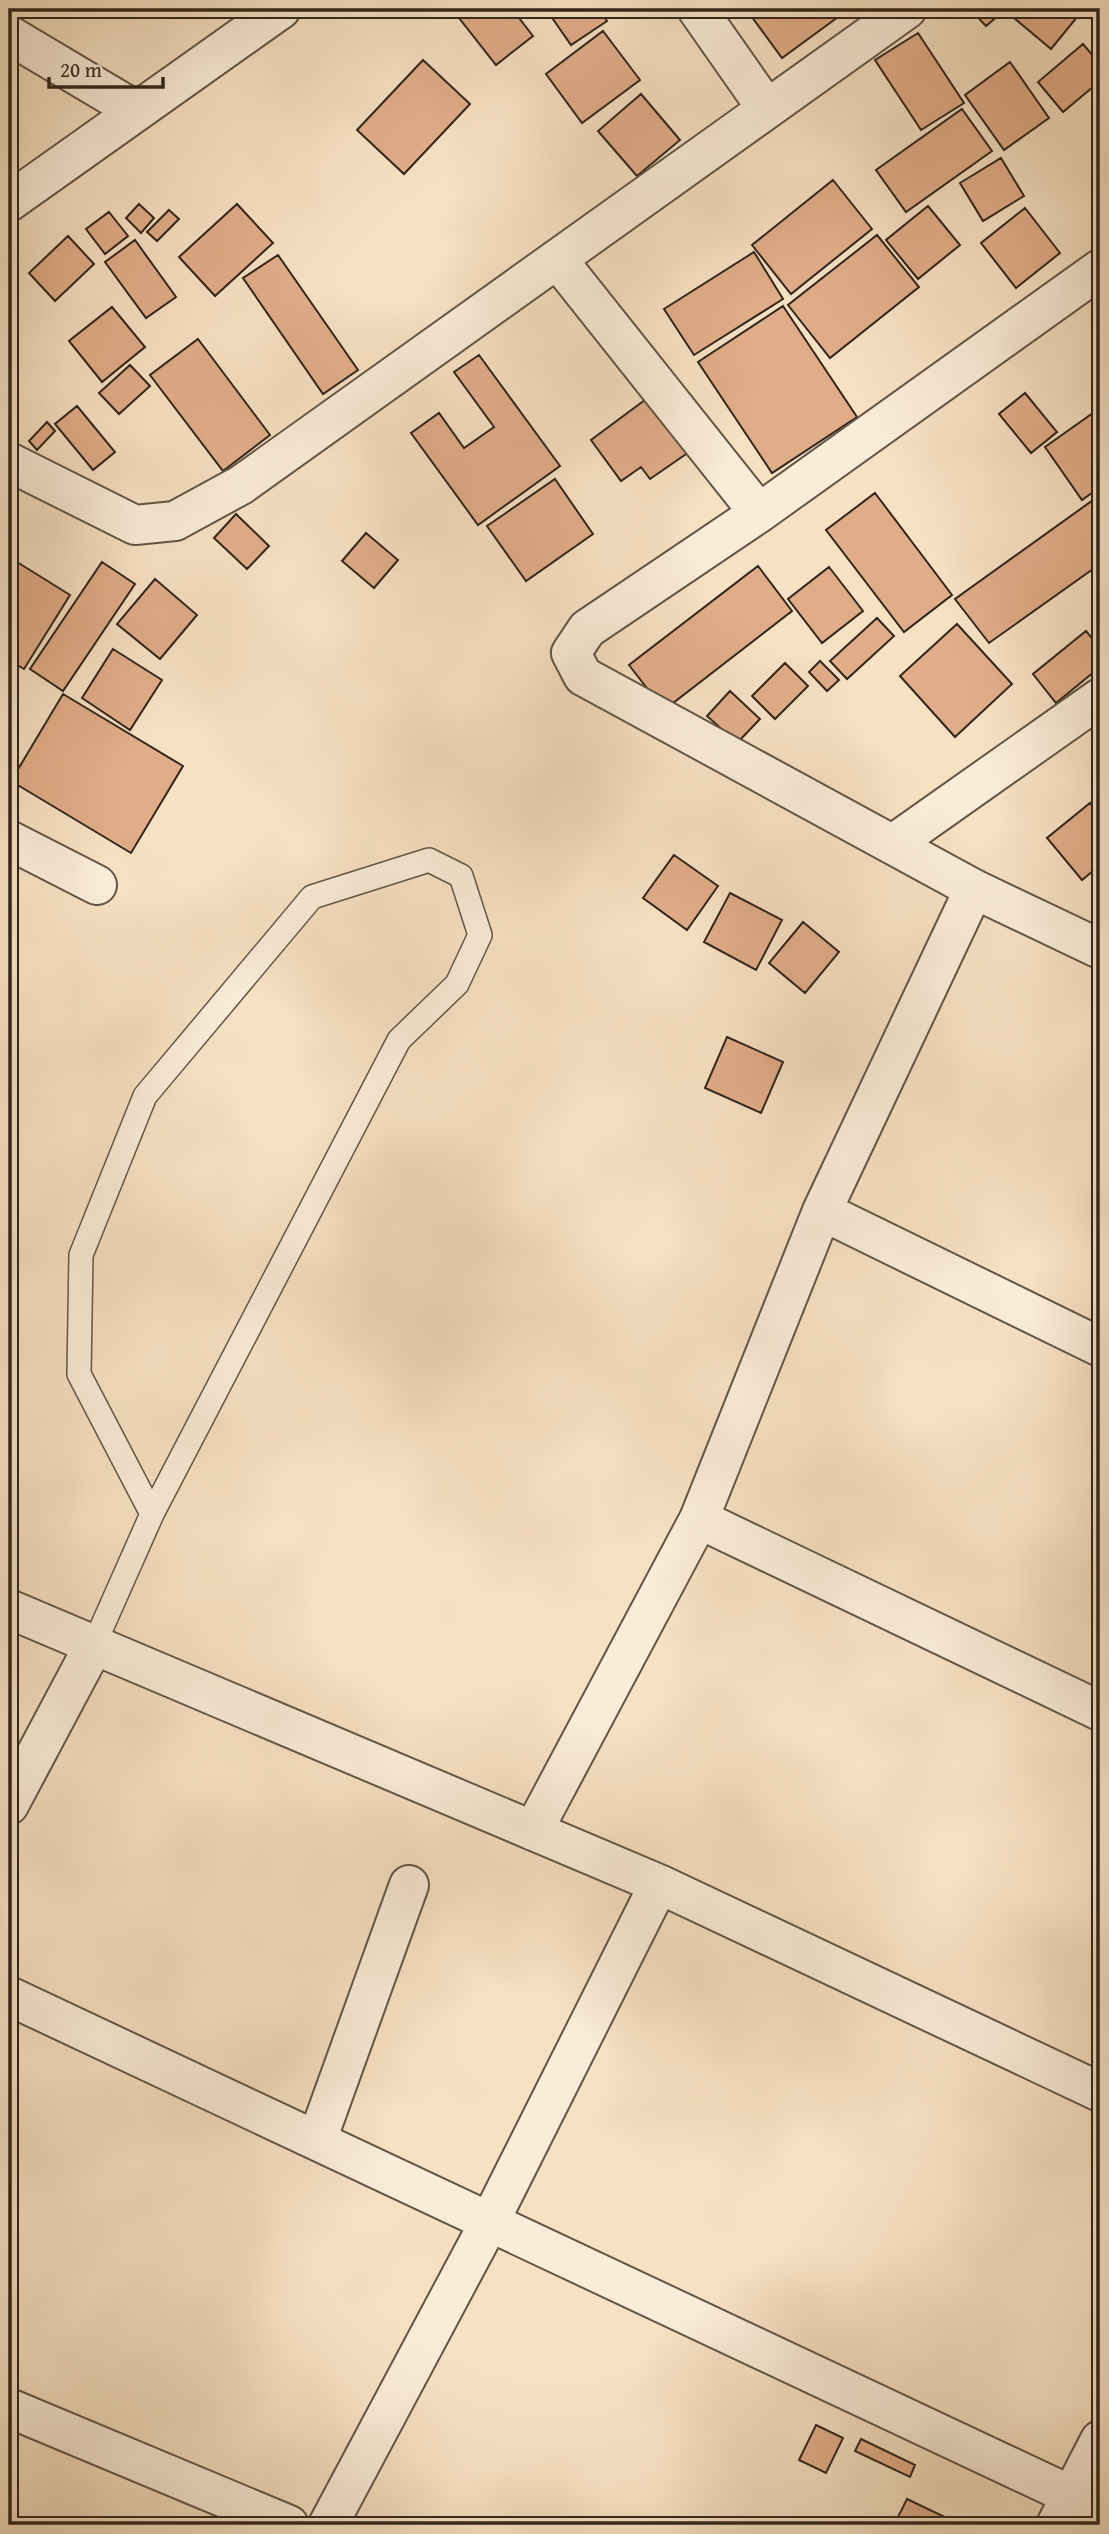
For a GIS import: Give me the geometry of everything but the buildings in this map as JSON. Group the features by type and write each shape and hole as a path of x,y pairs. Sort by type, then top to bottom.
{"street":[{"path":"9,201 281,9"},
{"path":"697,9 767,109"},
{"path":"9,462 135,525 175,521 241,485 907,9"},
{"path":"9,35 135,110"},
{"path":"557,259 759,513"},
{"path":"1100,269 759,513 587,629 571,653 583,676 974,889 1100,949"},
{"path":"893,844 1100,698"},
{"path":"9,840 97,885"},
{"path":"533,1831 699,1519 822,1211 974,889"},
{"path":"822,1211 1100,1347"},
{"path":"699,1519 1100,1711"},
{"path":"9,1609 93,1647 659,1884 1100,2092"},
{"path":"9,1805 93,1647"},
{"path":"328,2525 490,2221 659,1884"},
{"path":"317,2140 409,1885"},
{"path":"9,1996 490,2221 1076,2510 1100,2440"},
{"path":"9,2408 289,2525"}],"lane":[{"path":"93,1647 152,1514 399,1040 457,984 480,935 461,876 429,860 312,897 145,1096 81,1255 79,1374 152,1514"}]}
